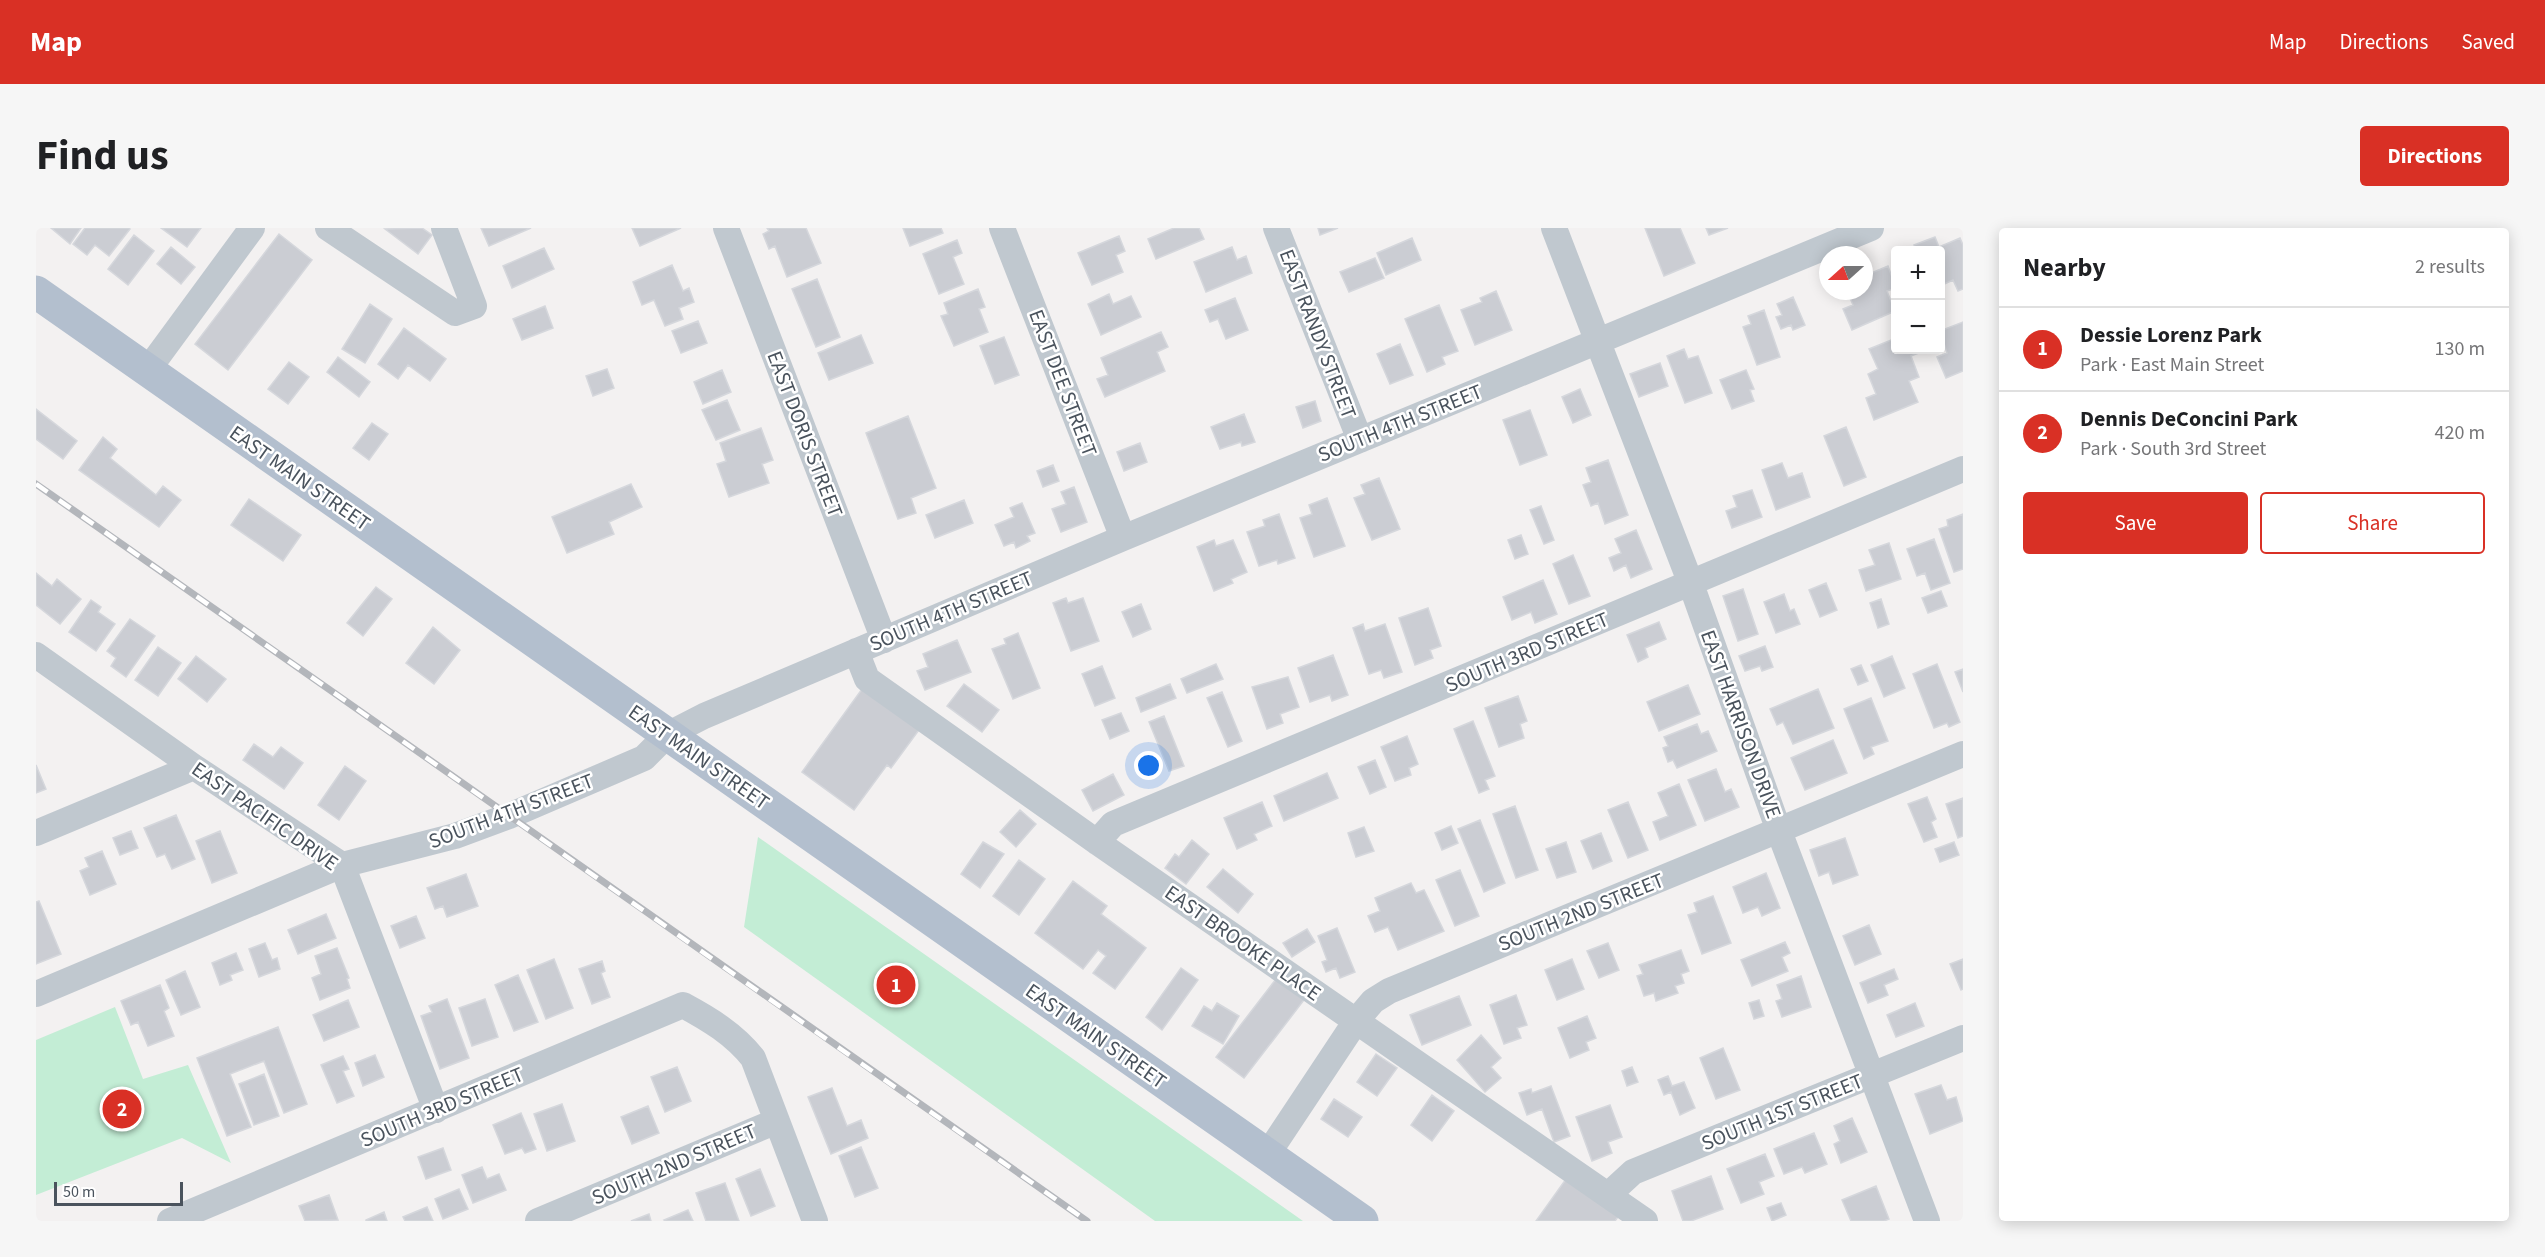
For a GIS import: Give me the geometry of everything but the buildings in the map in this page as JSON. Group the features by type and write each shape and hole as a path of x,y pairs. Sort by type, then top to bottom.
{"main road":[{"name":"EAST MAIN STREET","path":"36,292 1362,1221"}],"street":[{"path":"147,371 252,228"},
{"path":"328,228 455,313 474,306 444,228"},
{"name":"EAST DORIS STREET","path":"726,228 884,640"},
{"name":"EAST DEE STREET","path":"1002,228 1123,538"},
{"name":"EAST RANDY STREET","path":"1276,228 1360,440"},
{"name":"EAST HARRISON DRIVE","path":"1554,228 1691,584 1779,831 1927,1221"},
{"name":"SOUTH 4TH STREET","path":"36,994 342,865 455,836 509,816 644,758 667,735 704,716 1123,538 1871,228"},
{"name":"SOUTH 3RD STREET","path":"1097,842 1113,824 1963,469"},
{"name":"EAST BROOKE PLACE","path":"856,651 867,679 1097,842 1645,1221"},
{"name":"EAST PACIFIC DRIVE","path":"36,655 194,766 342,865 436,1110"},
{"name":"SOUTH 2ND STREET","path":"1267,1155 1356,1021 1373,1001 1389,991 1963,754"},
{"path":"36,832 194,766"},
{"name":"SOUTH 3RD STREET","path":"170,1221 683,1005 713,1021 744,1047 753,1058 777,1122"},
{"name":"SOUTH 1ST STREET","path":"1608,1195 1633,1172 1963,1038"},
{"path":"777,1122 815,1221"},
{"name":"SOUTH 2ND STREET","path":"538,1221 777,1122"}],"green space":[{"path":"758,837 1303,1221 1155,1221 744,927"},
{"path":"115,1007 143,1079 188,1065 231,1163 182,1138 36,1195 36,1040"}],"railway":[{"path":"36,484 1087,1221"}],"place":[{"name":"Dessie Lorenz Park","path":"896,985"},
{"name":"Dennis DeConcini Park","path":"122,1109"}]}
